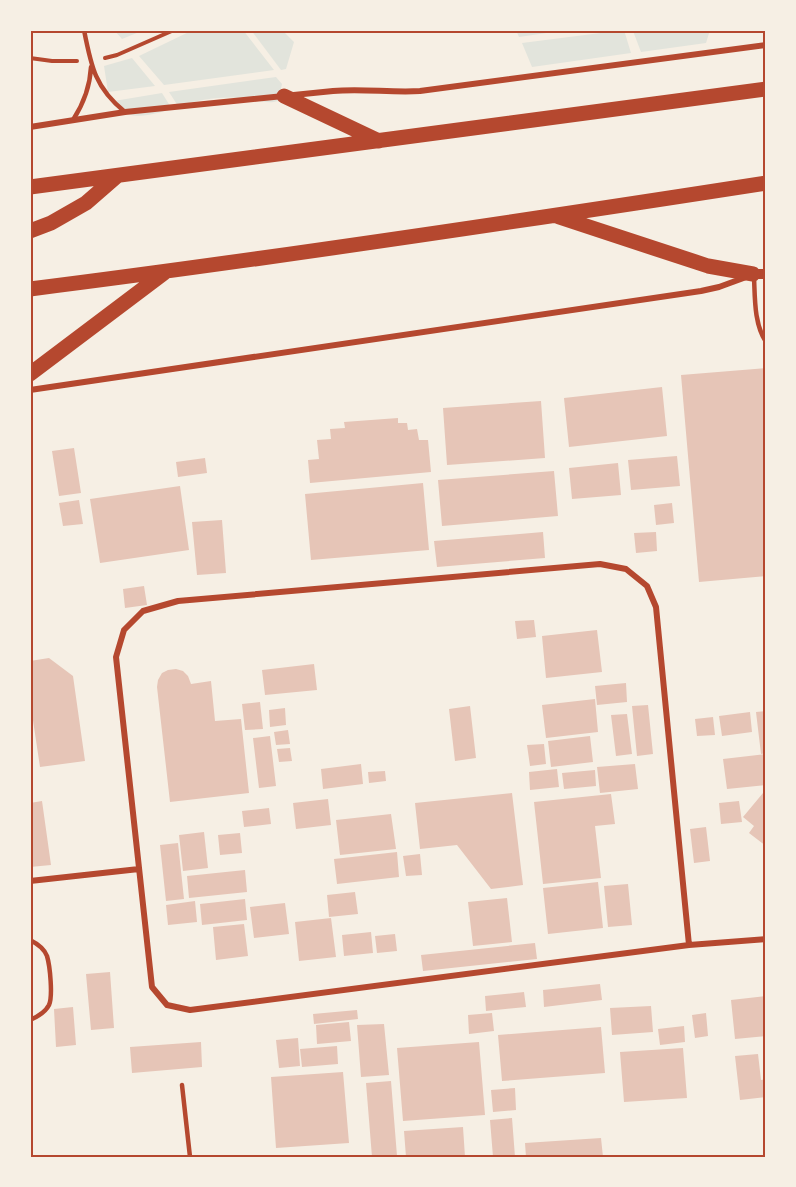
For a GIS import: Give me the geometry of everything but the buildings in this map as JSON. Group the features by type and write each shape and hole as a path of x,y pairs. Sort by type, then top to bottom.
{"main road":[{"path":"30,187 766,89"},
{"path":"284,96 379,141"},
{"path":"30,231 51,224 86,203 117,176"},
{"path":"30,289 556,216 766,183"},
{"path":"556,216 694,261 724,269 762,272"},
{"path":"30,374 166,271"}],"street":[{"path":"30,127 125,112 347,89 420,91 766,45"},
{"path":"30,390 701,291 736,282 762,272"},
{"path":"689,945 656,607 647,586 626,569 600,564 178,601 142,611 123,630 116,657 152,987 167,1005 190,1010 689,945 766,939"},
{"path":"30,881 139,869"}],"lane":[{"path":"84,30 95,76 112,102 125,112"},
{"path":"73,121 87,93 91,77 91,61"},
{"path":"762,272 756,314 759,329 766,342"},
{"path":"30,940 38,944 47,957 51,997 44,1011 30,1020"},
{"path":"182,1085 190,1157"}],"shaded area":[{"path":"114,30 144,30 122,39"},
{"path":"193,30 243,30 274,70 164,85 139,56"},
{"path":"251,30 282,30 294,42 286,69 281,70"},
{"path":"516,30 567,30 519,37"},
{"path":"624,30 631,53 532,67 522,43"},
{"path":"710,30 706,43 641,52 633,31"},
{"path":"132,58 155,86 108,92 104,66"},
{"path":"276,77 282,84 278,101 274,102 228,97 178,106 169,92"},
{"path":"162,93 172,109 152,114 138,116 125,113 114,101"}]}
